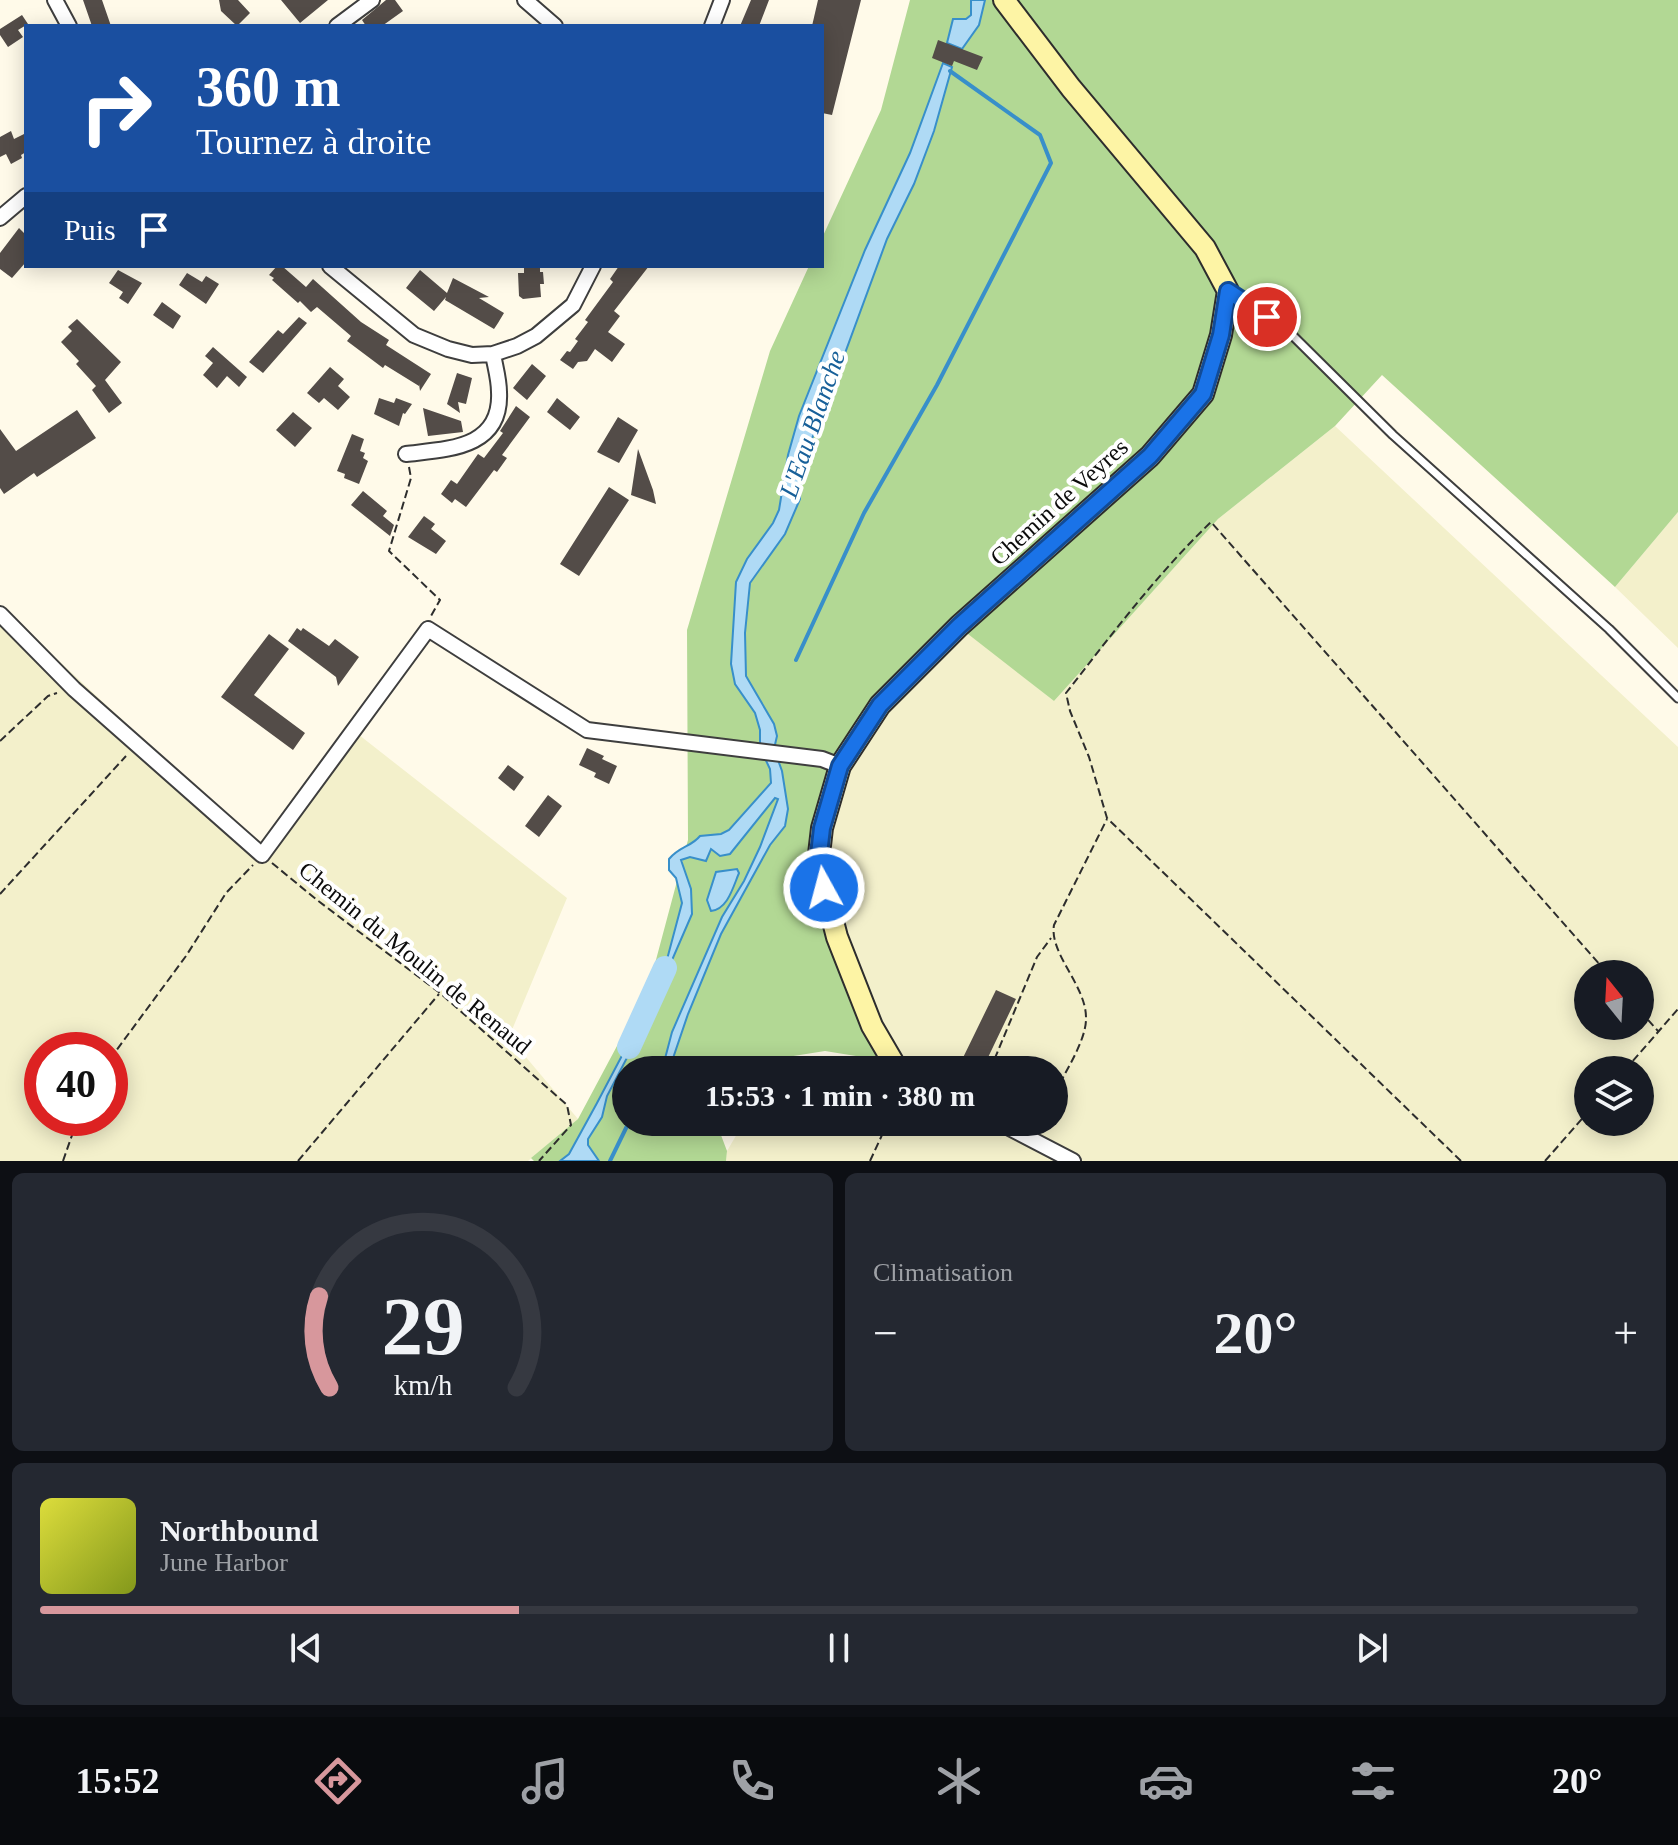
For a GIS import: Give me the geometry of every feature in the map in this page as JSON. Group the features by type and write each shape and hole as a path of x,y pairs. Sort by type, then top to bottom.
{"street":[{"path":"55,0 68,24"},
{"path":"340,24 372,0"},
{"path":"525,0 553,24"},
{"path":"713,24 722,0"},
{"path":"1004,0 1071,88 1205,248 1228,291"},
{"path":"0,218 24,198"},
{"path":"332,268 414,335 472,355 493,354 517,346 556,321 573,305 592,268"},
{"name":"Chemin de Veyres","path":"892,1056 872,1026 837,937 818,863 822,828 840,766 880,705 959,626 1150,456 1203,394 1221,335 1228,291"},
{"path":"406,454 467,446 492,426 500,394 493,354"},
{"path":"0,614 74,689 262,855 428,629 587,730 822,759 840,766"},
{"path":"1025,1136 1073,1161"}],"lane":[{"path":"1228,291 1286,329 1393,435 1609,629 1678,698"}],"path":[{"path":"406,454 411,478 389,551 440,600 429,619 428,629"},
{"path":"1461,1161 1107,818 1066,693 1121,622 1211,522 1596,960"},
{"path":"0,741 48,696 74,689"},
{"path":"0,894 137,744"},
{"path":"996,1056 1037,957 1052,937 1054,925 1107,818"},
{"path":"128,1035 186,956 226,893 262,855"},
{"name":"Chemin du Moulin de Renaud","path":"262,855 440,993 567,1105 571,1125 539,1161"},
{"path":"1052,937 1074,977 1087,1018 1084,1032 1068,1065"},
{"path":"298,1161 440,993"},
{"path":"1637,1056 1678,1009"},
{"path":"1654,1027 1658,1032"},
{"path":"1545,1161 1574,1128"},
{"path":"63,1161 72,1136"},
{"path":"870,1161 882,1136"}],"shaded area":[{"path":"1335,426 1678,747 1678,1161 726,1161 727,1151 736,1136 1068,1136 1068,1056 890,1056 818,863 840,766 959,626 1054,701 1218,519"},
{"path":"1678,512 1678,648 1615,587"},
{"path":"0,606 266,854 354,731 567,898 509,1037 578,1119 528,1161 0,1161"}],"green space":[{"path":"910,0 1678,0 1678,512 1615,587 1382,375 1335,426 1218,519 1054,701 959,627 840,766 818,863 891,1056 856,1056 825,1051 794,1056 612,1056 612,1136 721,1136 727,1151 726,1161 534,1161 531,1158 578,1119 649,986 688,840 687,630 770,351 808,268 824,268 824,234 881,110"}],"water":[{"path":"971,0 985,0 979,25 962,49 947,43 953,19 966,19 971,15"},
{"path":"943,63 952,67 934,131 914,184 887,239 820,421 801,462 800,499 785,534 750,583 745,633 746,676 774,724 777,736 774,749 782,771 788,809 785,826 770,845 721,934 674,1056 666,1056 672,1032 722,917 744,881 778,799 775,798 730,854 720,856 711,849 706,861 690,857 681,860 691,889 692,914 643,1027 628,1056 622,1056 665,967 682,903 676,878 669,870 669,859 700,836 729,830 771,783 770,769 760,748 760,730 755,713 735,684 731,664 736,582 779,510 788,455 799,416 865,250 910,153"},
{"path":"737,869 739,873 729,896 722,906 711,911 707,900 716,872"},
{"path":"612,1075 612,1086 602,1117 588,1139 588,1145 599,1161 560,1161 569,1154"}],"building":[{"path":"83,0 102,0 110,24 91,24"},
{"path":"219,0 238,0 250,13 239,24 235,24 221,11"},
{"path":"281,0 328,0 300,23"},
{"path":"386,0 395,0 403,11 385,24 365,24 362,20"},
{"path":"751,0 769,0 760,24 741,24"},
{"path":"818,0 861,0 832,115 824,113 824,24 812,24"},
{"path":"22,15 28,24 18,30 23,37 8,47 0,35 0,29"},
{"path":"938,40 983,57 977,70 954,61 952,66 932,58"},
{"path":"11,131 14,139 24,134 22,158 11,164 6,154 0,157 0,137"},
{"path":"19,228 24,233 24,264 12,278 0,269 0,253"},
{"path":"275,268 284,268 306,287 313,279 361,322 389,340 386,345 431,374 420,391 419,384 385,365 383,368 347,341 351,336 317,307 311,312 269,275"},
{"path":"524,268 540,268 543,272 541,297 523,299 519,296 518,273 524,273"},
{"path":"618,268 647,268 614,311 620,316 608,332 625,344 612,362 595,349 587,361 578,362 573,369 560,360 578,341 575,339 588,322 585,320 613,282 610,279"},
{"path":"118,270 142,283 128,304 119,298 123,292 109,283"},
{"path":"420,270 447,293 453,278 489,297 479,298 504,313 494,329 445,300 446,297 434,311 406,288"},
{"path":"187,273 202,282 206,276 219,284 206,304 179,285"},
{"path":"162,302 181,316 173,329 153,315"},
{"path":"299,317 307,323 263,373 249,362 278,330 283,334"},
{"path":"77,319 121,362 105,380 122,403 109,413 92,390 96,386 61,342 72,331 68,327"},
{"path":"213,347 247,377 239,387 227,376 217,388 203,375 213,363 205,356"},
{"path":"532,364 546,376 527,400 513,388"},
{"path":"330,367 344,379 338,386 350,397 338,410 324,398 319,403 307,393"},
{"path":"457,373 472,378 466,404 458,402 460,413 447,404"},
{"path":"379,398 394,403 396,398 412,404 403,413 399,426 374,414"},
{"path":"557,398 580,417 570,430 547,412"},
{"path":"516,406 530,417 502,455 507,458 466,507 455,499 452,503 441,494 451,480 457,484 478,454 484,458 503,433 500,431"},
{"path":"423,408 461,421 463,432 428,436"},
{"path":"77,410 96,438 37,477 34,473 4,494 0,488 0,429 16,451"},
{"path":"293,412 312,428 295,447 276,430"},
{"path":"618,417 638,430 619,463 597,452"},
{"path":"352,434 364,439 360,451 365,453 363,458 368,461 359,484 344,478 345,474 337,471"},
{"path":"638,449 653,490 656,504 631,495"},
{"path":"609,487 629,500 579,576 560,564"},
{"path":"363,491 387,511 383,516 394,525 390,536 351,505"},
{"path":"424,516 435,524 431,529 446,541 436,554 408,537"},
{"path":"297,628 301,631 303,628 329,646 335,639 359,657 338,686 336,677 288,641"},
{"path":"269,634 289,649 254,695 305,733 293,750 221,697"},
{"path":"587,748 617,766 609,784 579,765"},
{"path":"508,765 524,777 514,791 498,778"},
{"path":"548,795 562,806 539,837 525,826"},
{"path":"996,990 1016,999 989,1056 964,1056"}],"waterway":[{"name":"L'Eau Blanche","path":"796,660 864,513 937,385 1051,163 1040,135 950,71"},
{"name":"L'Eau Blanche","path":"629,1047 665,968"},
{"name":"L'Eau Blanche","path":"610,1161 622,1136"}],"route":[{"path":"824,888 818,863 822,828 840,766 880,705 959,626 1150,456 1203,394 1221,335 1228,291 1267,317"}]}
